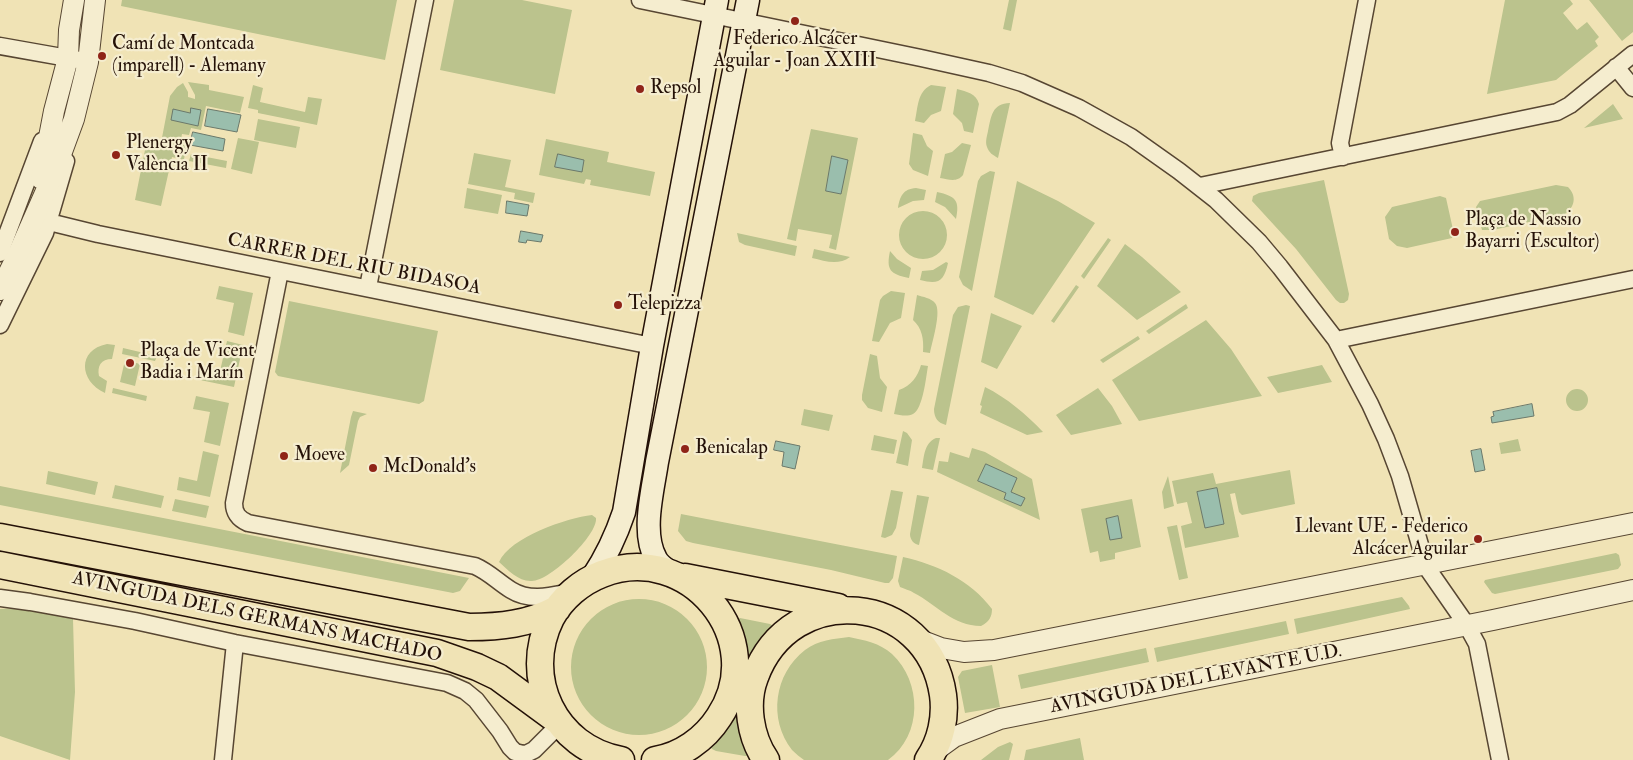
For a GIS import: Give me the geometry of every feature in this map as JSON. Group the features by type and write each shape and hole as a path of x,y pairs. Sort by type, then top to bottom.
{"main road":[{"path":"655,760 675,754 690,746 714,725 730,696 734,680 733,647 722,616 702,591 673,574 656,561 650,544 649,514 657,462 748,0"},
{"path":"618,759 596,752 583,745 559,722 545,696 540,676 540,660 545,633 573,593 611,546 624,512 652,346 715,8"},
{"name":"AVINGUDA DELS GERMANS MACHADO","path":"0,537 468,627 492,627 529,621 611,570 643,567 673,574"},
{"name":"AVINGUDA DELS GERMANS MACHADO","path":"0,565 437,653 477,667 498,677 559,722"},
{"path":"673,574 875,614 897,624 915,638 927,652 936,667 942,687 944,702 943,720 939,737 930,757"},
{"path":"766,760 755,738 750,719 750,700 753,682 760,664 782,634 798,623 815,615 833,610 852,610"}],"street":[{"path":"0,325 40,244 33,217 54,112 68,58 69,30 74,0"},
{"path":"0,290 56,168 74,120 88,62 95,0"},
{"path":"368,287 425,0"},
{"path":"640,0 715,8 744,22 989,73 1022,83 1079,108 1131,137 1200,186 1259,242 1280,267 1336,340 1370,404 1400,476 1424,565 1466,624 1477,644 1500,760"},
{"path":"1343,157 1340,143 1367,0"},
{"path":"0,46 88,62"},
{"path":"1200,186 1557,112 1570,105 1633,54"},
{"path":"1616,67 1633,88"},
{"path":"0,219 11,215 33,217"},
{"path":"0,253 33,217"},
{"name":"CARRER DEL RIU BIDASOA","path":"33,217 98,234 368,287 652,346"},
{"path":"280,271 234,503 237,516 248,523 475,566 490,574 511,590 532,598 573,593"},
{"path":"1336,340 1633,279"},
{"path":"915,638 941,648 964,652 994,650 1633,523"},
{"name":"AVINGUDA DEL LEVANTE U.D.","path":"930,757 954,737 1000,720 1633,590"},
{"path":"0,598 17,599 135,621 235,643 447,683 465,691 476,700 510,747 515,752 522,754 534,750 559,722"},
{"path":"223,760 235,643"}],"green space":[{"path":"122,0 397,0 385,60 121,6"},
{"path":"454,0 522,0 572,10 555,94 440,70"},
{"path":"1009,0 1017,0 1011,31 1003,29"},
{"path":"1505,0 1570,0 1573,4 1563,13 1577,30 1587,22 1599,37 1595,41 1598,46 1556,80 1487,94"},
{"path":"1589,0 1633,0 1633,32 1622,41"},
{"path":"188,82 209,85 209,90 244,97 240,113 206,106 201,130 191,128 189,135 182,134 180,144 186,145 184,160 172,157 161,206 135,200 146,145 160,148 170,96 183,83 188,92 188,97 195,99 195,95"},
{"path":"253,85 263,88 260,102 305,112 308,97 322,99 317,125 258,113 258,110 248,108"},
{"path":"931,85 946,87 941,111 931,115 924,123 915,121 921,96 926,88"},
{"path":"957,89 968,92 978,100 979,104 973,133 964,131 962,123 953,114"},
{"path":"1010,103 998,158 988,149 986,139 993,112 999,105"},
{"path":"1613,104 1623,119 1584,128"},
{"path":"258,119 300,127 296,148 254,140"},
{"path":"811,129 858,138 836,250 829,248 832,235 798,229 796,241 787,239"},
{"path":"913,133 922,135 927,146 933,151 928,176 913,170 909,164"},
{"path":"238,138 259,142 252,174 231,169"},
{"path":"546,139 609,152 607,162 655,172 650,196 590,185 591,180 586,179 584,184 539,175"},
{"path":"962,143 971,145 963,175 955,180 940,178 945,154 952,152"},
{"path":"474,153 511,160 505,187 535,193 533,203 514,199 515,193 468,184"},
{"path":"191,154 227,161 226,168 189,161"},
{"path":"990,171 995,172 972,291 963,285 959,277 978,181 981,176"},
{"path":"1324,180 1349,294 1348,300 1344,303 1336,300 1296,249 1252,201 1253,196 1259,193"},
{"path":"1017,181 1058,201 1095,223 1033,315 994,297"},
{"path":"1556,185 1568,187 1573,194 1573,205 1565,214 1493,230 1482,230 1476,207 1480,201"},
{"path":"467,188 502,195 498,214 464,208"},
{"path":"916,188 926,190 924,200 913,201 898,208 903,194 908,190"},
{"path":"937,192 949,195 955,200 957,204 956,219 945,207 935,202"},
{"path":"1440,196 1446,198 1454,234 1452,238 1407,248 1397,246 1389,239 1385,217 1392,207"},
{"path":"923,211 932,213 940,218 945,226 947,235 945,244 940,252 932,257 923,259 914,257 906,252 901,244 899,235 901,226 906,218 914,213"},
{"path":"737,233 797,246 795,256 745,245 739,242"},
{"path":"1108,238 1111,240 1084,279 1081,276"},
{"path":"1125,244 1181,292 1137,320 1097,286"},
{"path":"814,249 850,257 836,262 812,258"},
{"path":"890,251 897,259 911,268 909,278 897,275 891,270 889,267"},
{"path":"946,262 948,263 945,274 940,280 932,282 920,280 922,271 933,270"},
{"path":"1076,285 1079,287 1054,323 1051,321"},
{"path":"219,286 253,293 244,336 228,332 234,303 216,299"},
{"path":"891,291 905,293 901,318 890,323 879,342 872,341 880,300"},
{"path":"917,295 931,300 937,307 937,319 930,353 923,352 922,334 913,320"},
{"path":"289,301 438,331 424,401 419,404 278,376 275,372"},
{"path":"1186,304 1188,308 1149,334 1146,331"},
{"path":"970,306 946,425 937,420 934,409 953,315 958,307"},
{"path":"991,313 1022,326 997,369 981,362"},
{"path":"1206,320 1231,349 1262,396 1139,421 1112,380"},
{"path":"1138,336 1140,339 1103,363 1100,360"},
{"path":"227,341 243,345 234,387 200,380 203,368 220,371"},
{"path":"107,344 115,345 112,359 105,360 99,369 99,376 107,381 105,393 96,388 90,381 86,374 85,366 90,352 97,347"},
{"path":"123,348 157,356 155,361 122,354"},
{"path":"870,354 877,356 880,378 887,387 882,412 868,408 862,400"},
{"path":"125,360 140,364 135,386 120,382"},
{"path":"921,365 928,366 924,392 919,406 911,415 894,414 899,390 913,380"},
{"path":"1322,365 1332,382 1278,393 1267,377"},
{"path":"985,387 1016,407 1043,432 1027,435 980,413 982,406 980,405"},
{"path":"113,388 147,396 146,401 112,393"},
{"path":"1098,388 1112,406 1122,424 1071,435 1056,415"},
{"path":"1577,389 1585,392 1588,400 1585,408 1577,411 1569,408 1566,400 1569,392"},
{"path":"196,396 229,403 220,446 204,442 210,412 193,409"},
{"path":"804,409 833,415 829,431 801,425"},
{"path":"353,411 367,414 360,417 358,421 349,465 340,473 351,417"},
{"path":"903,431 912,440 908,466 896,463"},
{"path":"874,435 897,440 894,454 871,450"},
{"path":"936,438 940,438 933,470 922,468 927,447"},
{"path":"1518,439 1521,451 1501,454 1499,443"},
{"path":"972,448 985,452 1032,479 1040,520 937,472 939,461 948,462 950,452 969,458"},
{"path":"203,451 219,455 210,497 177,490 179,477 197,481"},
{"path":"1290,470 1295,504 1242,515 1239,512 1235,493 1230,494 1239,537 1185,548 1181,526 1192,523 1187,502 1177,504 1172,481 1213,473 1216,484"},
{"path":"48,471 98,482 95,495 46,484"},
{"path":"1168,476 1174,506 1164,509 1162,492"},
{"path":"115,485 164,496 161,508 112,498"},
{"path":"0,486 469,578 460,591 453,593 0,505"},
{"path":"891,490 903,492 896,528 892,535 885,538 881,537"},
{"path":"917,495 929,497 919,545 915,544 910,534"},
{"path":"175,499 209,506 206,518 172,511"},
{"path":"1132,499 1141,547 1115,553 1115,559 1100,562 1098,551 1090,553 1081,509"},
{"path":"681,514 897,556 893,578 889,583 885,583 831,570 686,541 678,531"},
{"path":"592,515 596,518 595,526 589,535 572,556 550,574 540,579 527,581 514,575 499,562 505,553 515,545 540,530 568,520"},
{"path":"1177,525 1188,578 1179,580 1167,527"},
{"path":"1616,553 1619,555 1621,565 1618,569 1495,594 1492,593 1484,582 1485,580"},
{"path":"903,557 941,569 963,582 974,590 992,609 990,619 981,626 962,623 912,592 900,587 898,581"},
{"path":"1402,597 1410,609 1297,634 1294,619"},
{"path":"639,599 665,604 677,610 687,619 696,629 702,641 707,667 702,693 696,705 687,715 677,724 665,730 639,735 613,730 601,724 591,715 582,705 576,693 571,667 576,641 582,629 591,619 601,610 613,604"},
{"path":"18,608 73,619 75,692 70,760 0,736 0,609"},
{"path":"740,618 770,624 775,627 748,756 716,751 710,746 736,620"},
{"path":"1286,621 1289,634 1157,662 1154,648"},
{"path":"849,637 882,647 892,654 902,666 909,679 913,693 913,723 908,737 888,760 804,760 792,750 784,738 780,725 777,711 781,684 787,671 805,650 821,642"},
{"path":"1146,648 1149,662 1021,689 1018,675"},
{"path":"992,665 1000,707 965,713 958,677 962,671"},
{"path":"1080,738 1084,760 1024,760 1026,750"},
{"path":"1010,742 1013,744 1009,760 981,760 998,747"}],"shaded area":[{"path":"191,108 201,110 198,126 171,120 173,109 190,113"},
{"path":"208,109 241,115 237,132 205,126"},
{"path":"193,132 225,139 223,151 190,145"},
{"path":"558,154 584,160 582,172 555,167"},
{"path":"832,156 848,160 841,194 826,191"},
{"path":"507,201 529,205 527,216 506,213"},
{"path":"521,231 543,235 541,242 527,240 526,243 519,242"},
{"path":"1532,404 1534,416 1492,423 1491,417 1494,416 1493,412"},
{"path":"776,441 800,446 795,469 782,466 784,452 774,450"},
{"path":"1481,449 1485,470 1475,472 1471,451"},
{"path":"986,464 1017,478 1011,492 1025,498 1021,506 1004,499 1006,493 978,481"},
{"path":"1217,488 1224,524 1205,528 1197,492"},
{"path":"1118,516 1122,538 1110,540 1106,519"}],"place":[{"name":"Federico Alcácer Aguilar - Joan XXIII","path":"795,21"},
{"name":"Camí de Montcada (imparell) - Alemany","path":"102,56"},
{"name":"Repsol","path":"640,89"},
{"name":"Plenergy València II","path":"116,155"},
{"name":"Plaça de Nassio Bayarri (Escultor)","path":"1455,232"},
{"name":"Telepizza","path":"618,305"},
{"name":"Plaça de Vicent Badia i Marín","path":"130,363"},
{"name":"Benicalap","path":"685,449"},
{"name":"Moeve","path":"284,456"},
{"name":"McDonald's","path":"373,468"},
{"name":"Llevant UE - Federico Alcácer Aguilar","path":"1478,539"}]}
